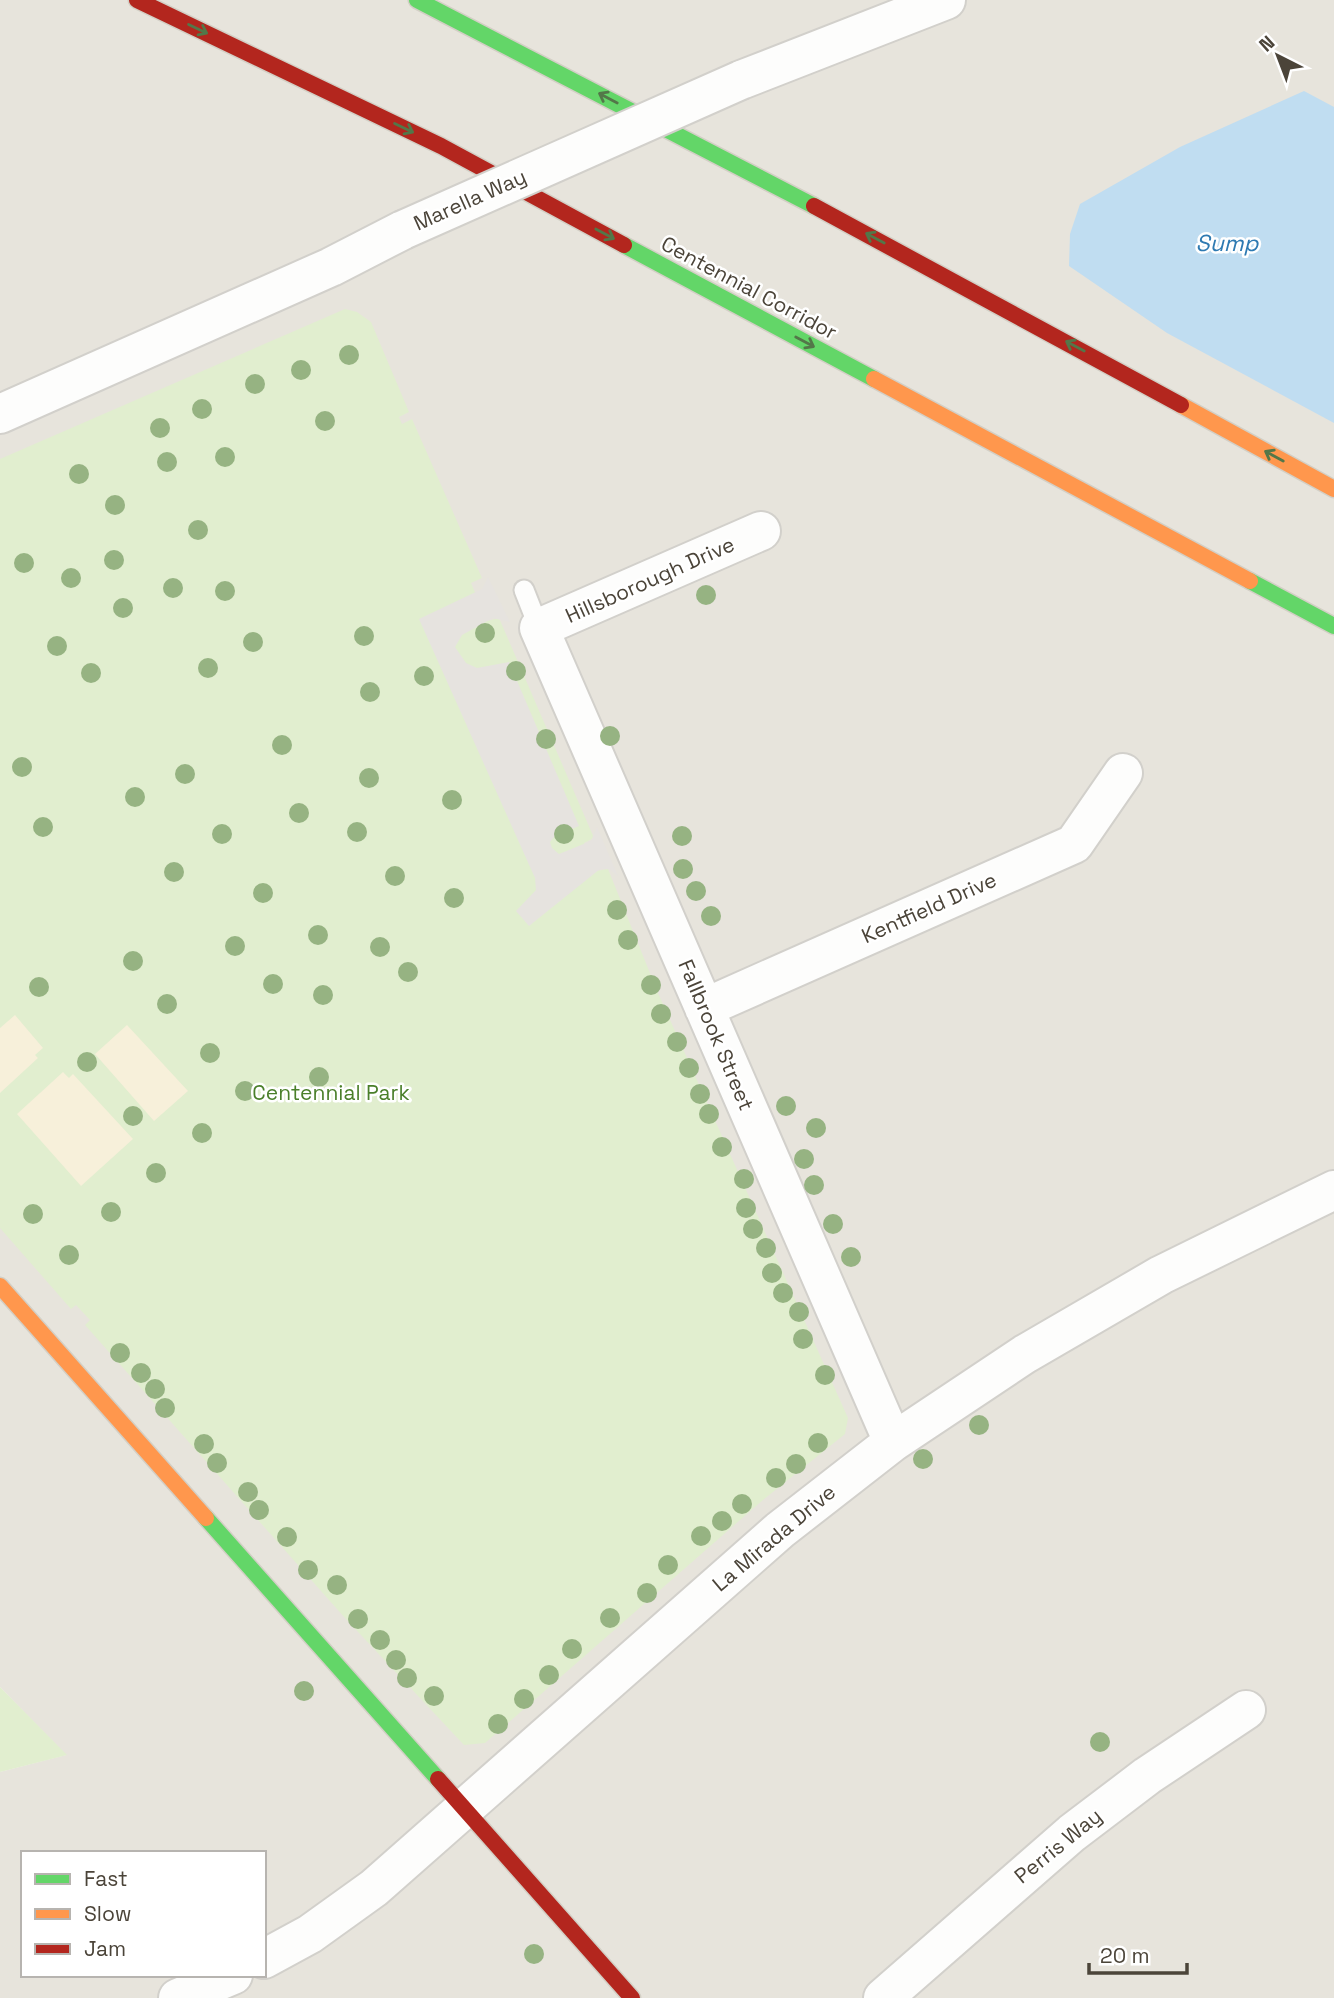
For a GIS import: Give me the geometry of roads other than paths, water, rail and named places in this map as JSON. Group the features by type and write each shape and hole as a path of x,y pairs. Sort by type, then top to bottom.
{"main road":[{"name":"Centennial Corridor","path":"137,0 441,146 1334,626"},
{"path":"416,0 895,248 1334,489"},
{"path":"0,1286 632,1998"}],"street":[{"name":"Marella Way","path":"0,414 331,267 402,230 741,80 946,0"},
{"name":"Hillsborough Drive","path":"539,628 761,531"},
{"name":"Fallbrook Street","path":"539,628 893,1442"},
{"name":"Kentfield Drive","path":"705,1008 1074,844 1123,773"},
{"name":"La Mirada Drive","path":"266,1958 310,1934 374,1888 780,1530 893,1442 1024,1354 1149,1282 1334,1190"},
{"name":"Perris Way","path":"883,1998 1072,1833 1147,1776 1246,1710"},
{"path":"178,1998 228,1977"}],"lane":[{"path":"524,590 539,628"}],"water":[{"name":"Sump","path":"1304,91 1334,107 1334,423 1167,333 1069,266 1070,234 1080,204 1180,147"}],"park label":[{"name":"Centennial Park","path":"331,1093"}]}
